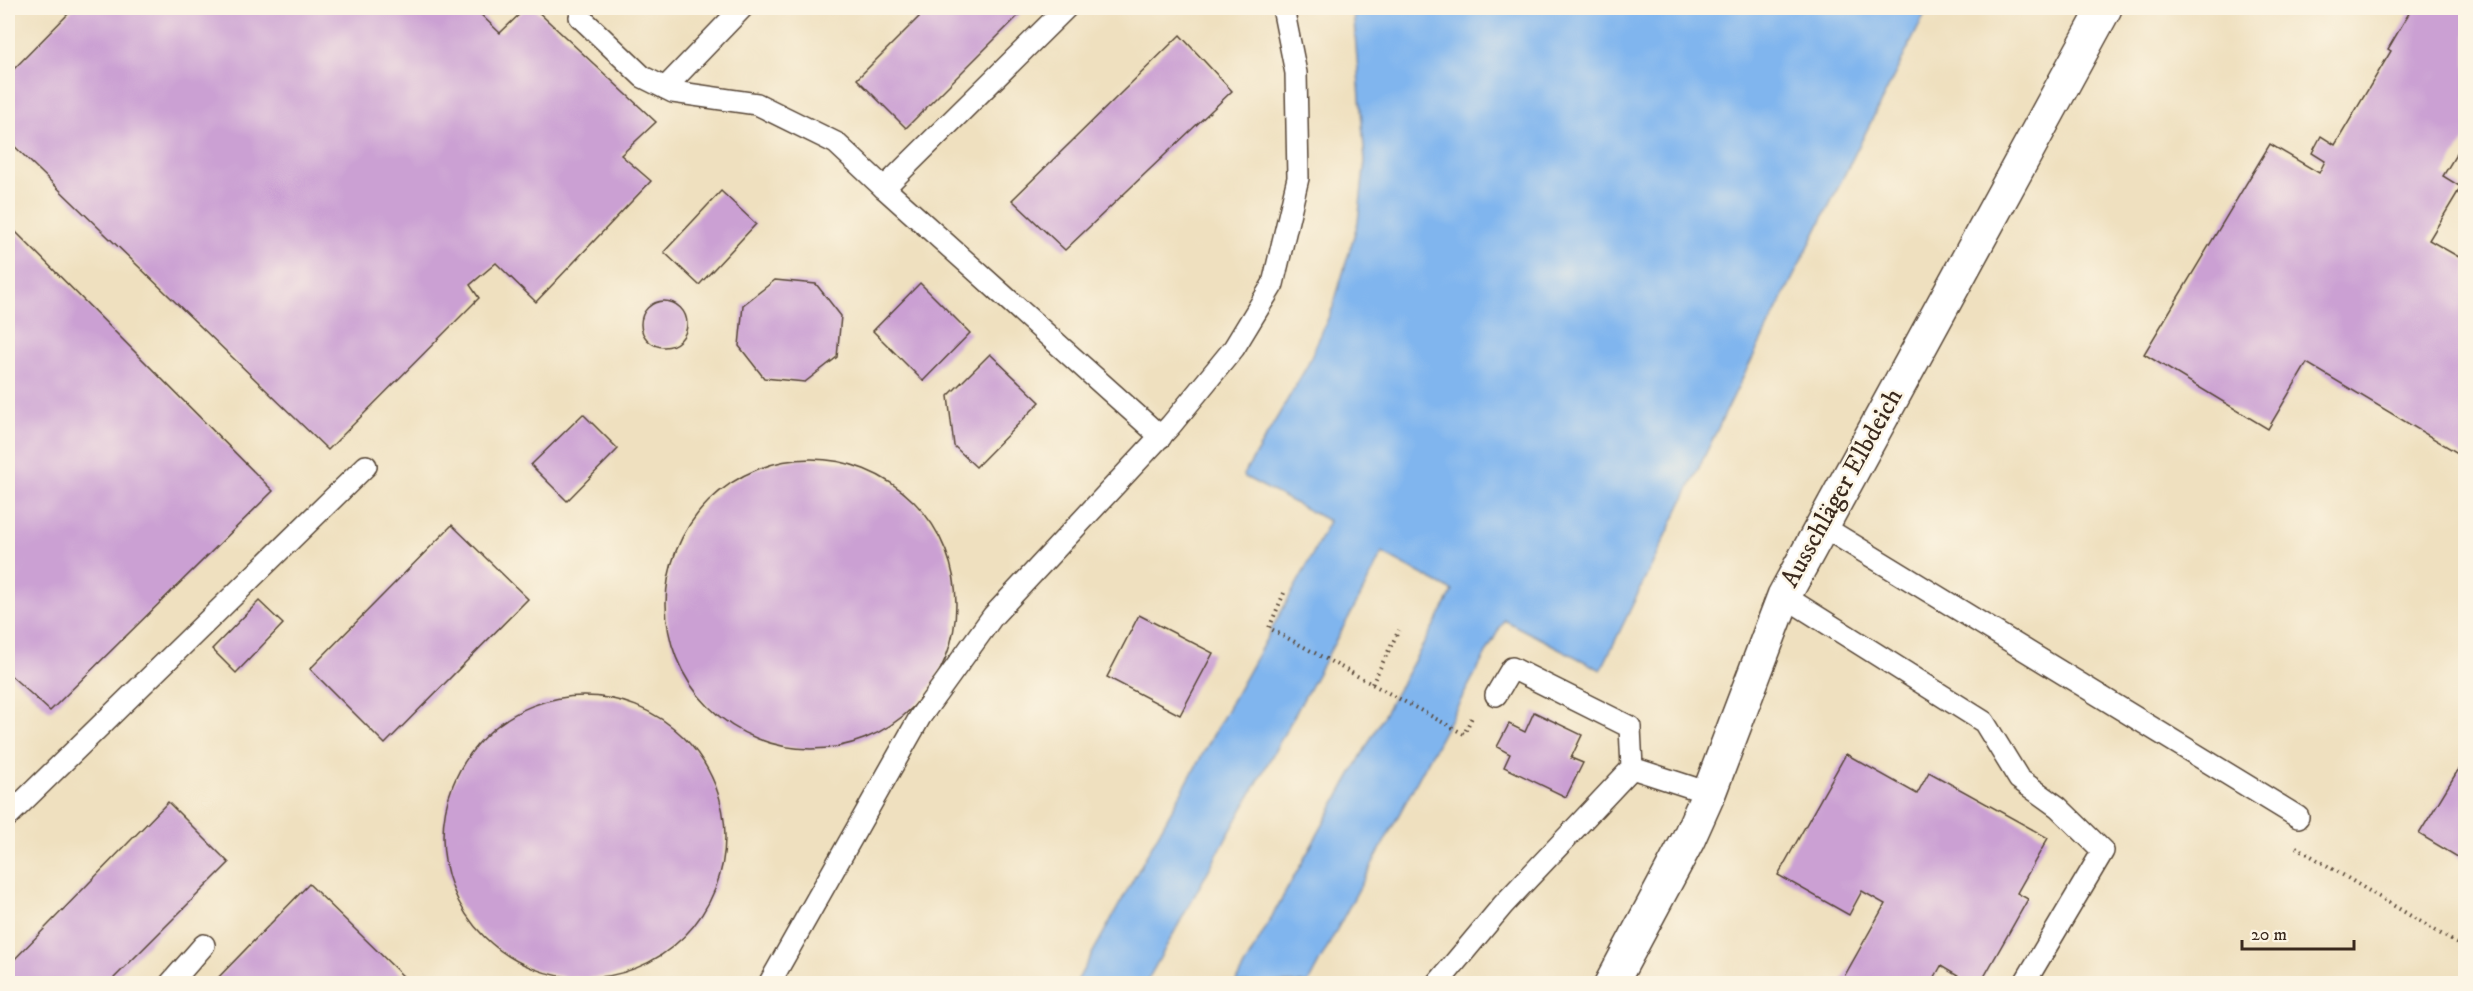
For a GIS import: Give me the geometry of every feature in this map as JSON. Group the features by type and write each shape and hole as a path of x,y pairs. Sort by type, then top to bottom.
{"street":[{"name":"Ausschläger Elbdeich","path":"1611,984 1688,840 1709,793 1784,596 2104,8"}],"lane":[{"path":"665,88 742,8"},
{"path":"884,188 1066,8"},
{"path":"769,984 920,717 993,616 1161,437 1234,348 1273,284 1298,178 1296,73 1283,8"},
{"path":"580,11 643,77 665,88 699,97 757,104 836,143 1161,437"},
{"path":"8,816 366,466"},
{"path":"1822,526 2298,818"},
{"path":"1784,596 1983,722 2019,779 2058,807 2103,851 2024,984"},
{"path":"1437,984 1503,905 1632,768 1630,727 1512,668 1496,695"},
{"path":"1632,768 1709,793"},
{"path":"170,984 204,945"}],"path":[{"path":"1284,593 1269,628 1464,734"},
{"path":"1372,684 1399,630"},
{"path":"2294,846 2466,949"}],"water":[{"path":"1353,8 1928,8 1736,391 1601,670 1504,620 1308,983 1235,983 1453,591 1382,553 1360,597 1146,983 1076,983 1305,569 1329,521 1243,476 1306,368 1333,307 1358,222 1365,161"}],"building":[{"path":"74,8 474,8 500,33 526,8 534,8 656,122 621,155 651,181 536,302 496,263 470,285 479,298 328,450 8,140 8,75"},
{"path":"928,8 1026,8 906,128 857,79"},
{"path":"2412,8 2466,8 2466,138 2443,176 2461,187 2429,240 2466,261 2466,458 2307,363 2268,429 2144,354 2270,144 2319,173 2325,161 2312,153 2321,136 2335,145 2391,51 2388,49"},
{"path":"1180,35 1232,91 1065,250 1012,200"},
{"path":"721,191 756,224 699,285 664,252"},
{"path":"8,224 273,491 50,711 8,673"},
{"path":"775,280 816,284 841,316 837,357 805,382 764,378 739,346 743,305"},
{"path":"920,283 970,333 923,381 873,331"},
{"path":"664,301 680,308 687,324 680,340 664,347 648,340 641,324 648,308"},
{"path":"990,354 1040,402 976,467 954,446 948,396"},
{"path":"583,414 618,449 567,501 531,465"},
{"path":"811,459 839,462 866,470 903,492 923,512 945,549 953,576 956,604 953,632 945,659 923,696 903,716 866,738 839,746 811,749 783,746 756,738 719,716 699,696 677,659 669,632 666,604 669,576 677,549 699,512 719,492 756,470 783,462"},
{"path":"452,525 528,599 385,744 310,669"},
{"path":"259,601 283,624 236,673 212,649"},
{"path":"1139,615 1213,653 1180,715 1107,677"},
{"path":"584,696 611,699 638,707 673,728 693,748 708,771 719,796 725,837 722,864 714,891 693,926 673,946 650,961 625,972 584,978 557,975 530,967 495,946 475,926 460,903 449,878 443,837 446,810 454,783 475,748 495,728 518,713 543,702"},
{"path":"1534,712 1582,735 1571,758 1583,763 1566,797 1504,767 1510,754 1497,747 1509,724 1525,732"},
{"path":"1846,754 1917,794 1929,772 2048,838 2017,893 2028,899 1980,984 1971,984 1941,966 1931,984 1840,984 1885,904 1862,891 1849,915 1778,875"},
{"path":"2466,757 2466,862 2419,834"},
{"path":"168,802 229,863 108,984 8,984 8,966"},
{"path":"309,884 411,984 212,984"}]}
